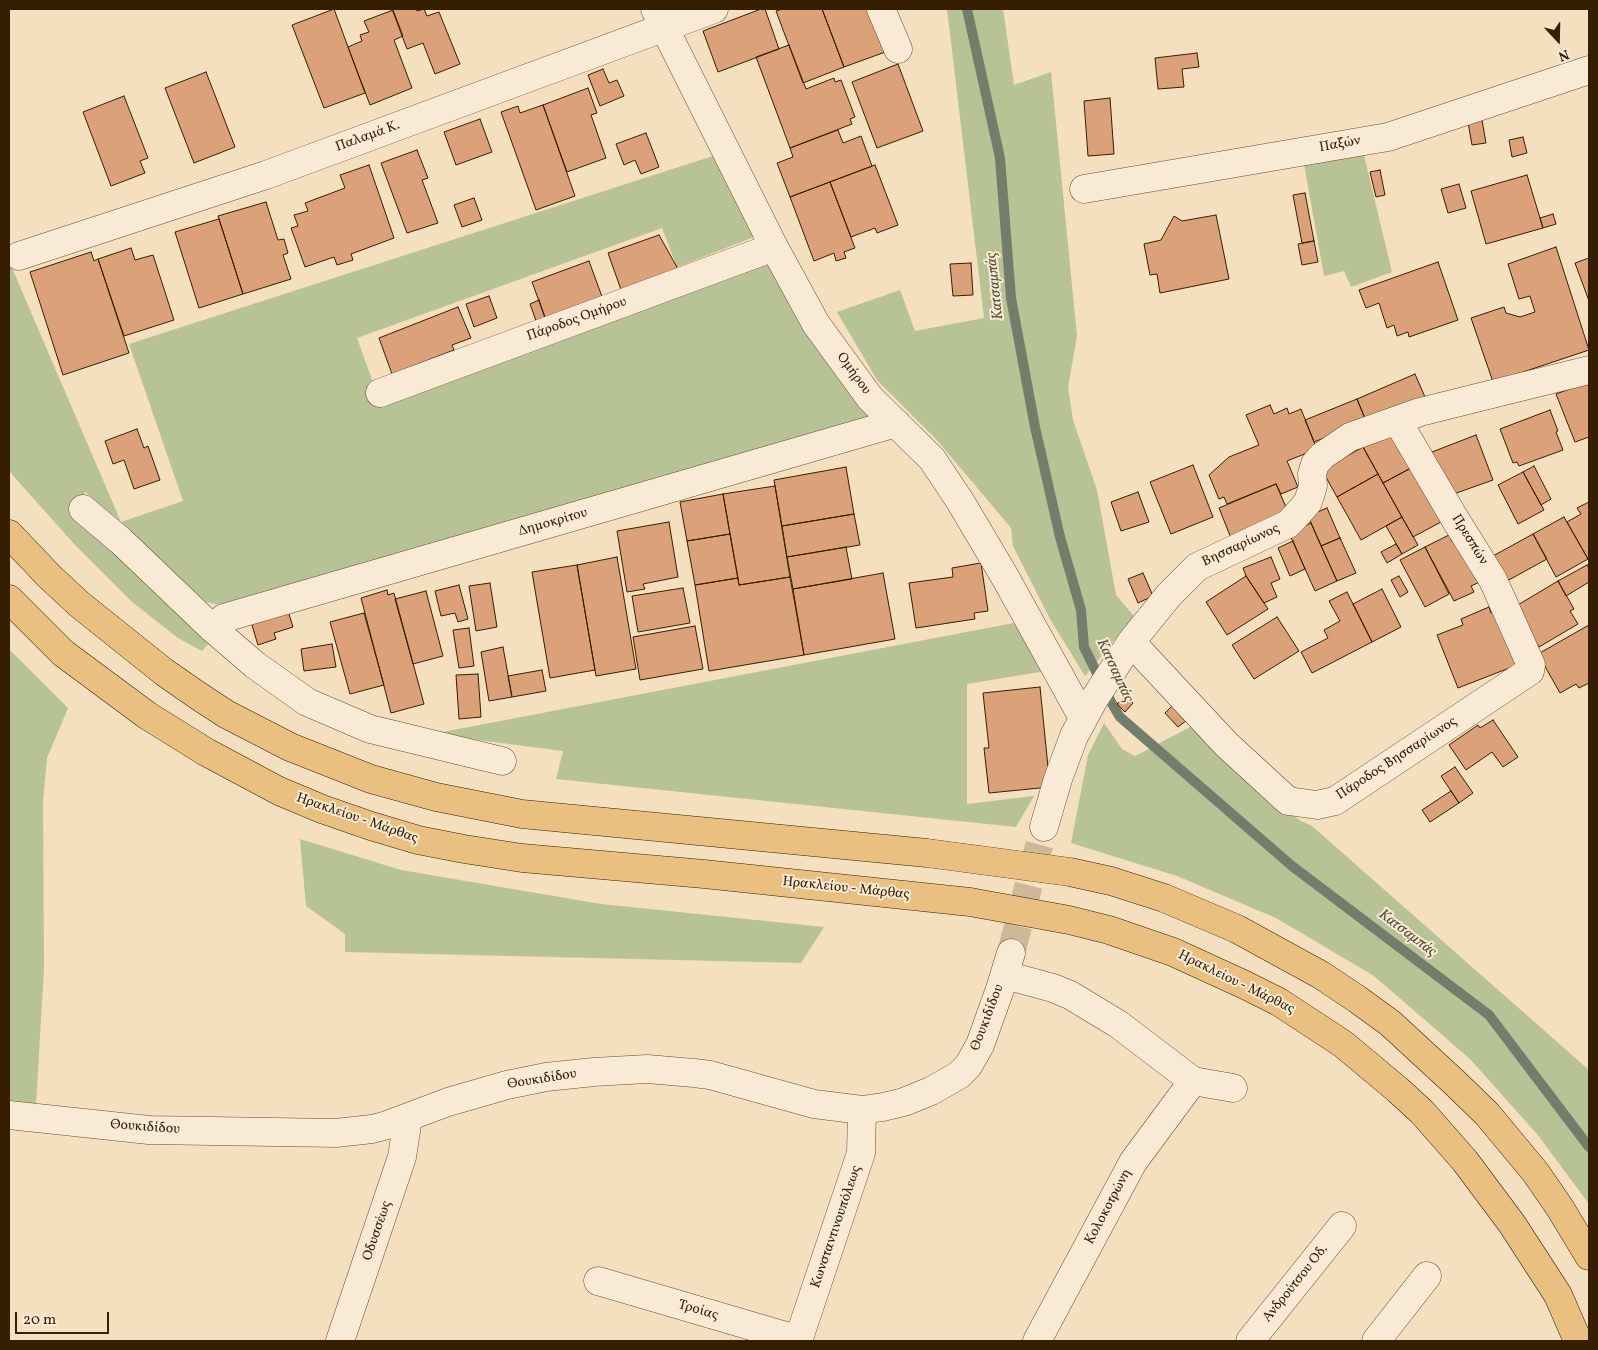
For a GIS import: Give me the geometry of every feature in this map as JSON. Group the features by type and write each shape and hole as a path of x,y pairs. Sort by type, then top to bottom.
{"main road":[{"path":"9,534 79,604 164,672 197,695 226,714 290,747 371,779 436,797 522,814 927,853 1070,872 1111,881 1164,898 1237,929 1322,975 1357,998 1390,1024 1447,1075 1487,1114 1536,1173 1589,1256"},
{"name":"Ηρακλείου - Μάρθας","path":"9,599 63,653 148,716 206,752 279,791 370,826 418,840 522,858 704,874 970,902 1069,920 1109,930 1173,952 1245,985 1279,1002 1343,1044 1398,1090 1438,1130 1465,1161 1539,1264 1558,1295 1578,1341"}],"street":[{"name":"Παλαμά Κ.","path":"19,256 266,175 659,18 714,9"},
{"path":"881,9 898,49"},
{"name":"Ομήρου","path":"659,18 774,247 816,324 870,398 932,459 960,501 1088,709"},
{"name":"Παξών","path":"1084,189 1388,137 1589,70"},
{"name":"Πάροδος Ομήρου","path":"380,393 774,247"},
{"name":"Βησσαρίωνος","path":"1044,827 1074,736 1088,709 1126,650 1169,595 1197,567 1288,524 1308,502 1313,486 1312,474 1314,464 1322,456 1350,437 1397,420 1441,406 1589,370"},
{"name":"Πρεσπών","path":"1397,420 1493,580 1530,665"},
{"name":"Δημοκρίτου","path":"212,628 224,618 896,423"},
{"path":"83,509 121,541 212,628 255,665 307,702 370,729 502,761"},
{"name":"Πάροδος Βησσαρίωνος","path":"1126,650 1288,801 1317,805 1335,801 1525,675 1530,671 1530,665"},
{"name":"Θουκιδίδου","path":"9,1115 149,1130 336,1132 372,1129 408,1118 448,1102 507,1085 546,1077 647,1069 694,1072 814,1104 862,1110 883,1107 918,1097 947,1083 968,1066 980,1045 1008,964 1070,995 1118,1024 1193,1081"},
{"path":"1193,1081 1233,1088"},
{"name":"Κολοκοτρώνη","path":"1037,1341 1133,1162 1193,1081"},
{"name":"Κωνσταντινουπόλεως","path":"798,1341 862,1153 862,1110"},
{"name":"Οδυσσέως","path":"340,1341 402,1157 408,1118"},
{"name":"Ανδρούτσου Οδ.","path":"1250,1341 1342,1226"},
{"name":"Τροίας","path":"598,1281 798,1341"},
{"path":"1376,1341 1415,1282"}],"green space":[{"path":"947,9 1003,9 1014,85 1051,72 1077,336 1068,387 1073,420 1097,490 1116,595 1134,616 1085,676 1050,619 1013,546 1011,528 936,439 877,380 837,312 900,290 915,331 984,318"},
{"path":"716,155 759,235 677,267 662,228 357,338 379,399 685,289 771,263 871,418 227,606 206,602 121,522 183,501 129,344"},
{"path":"1364,155 1392,272 1351,287 1344,271 1324,276 1304,164"},
{"path":"9,261 121,522 85,492 73,511 192,619 208,644 202,651 178,638 131,601 75,545 9,471"},
{"path":"1019,622 1046,671 967,684 967,804 1034,796 1016,827 556,779 563,751 432,734"},
{"path":"9,649 68,708 47,758 43,802 44,968 36,1105 9,1102"},
{"path":"1104,723 1122,749 1135,756 1194,725 1266,797 1301,821 1312,826 1589,1070 1589,1204 1537,1134 1470,1059 1374,976 1276,918 1177,876 1071,843 1088,755"},
{"path":"300,839 401,870 601,904 824,927 801,963 345,952 345,934 306,906"}],"building":[{"path":"334,9 365,93 324,108 292,25"},
{"path":"392,9 416,9 417,11 424,9 427,16 439,12 460,64 435,74 423,43 407,49"},
{"path":"765,9 779,49 718,72 703,31"},
{"path":"783,9 822,9 844,67 803,83 776,11"},
{"path":"822,9 873,9 888,51 844,67"},
{"path":"393,10 403,36 394,40 412,88 370,105 348,47 362,41 360,35 369,32 364,21"},
{"path":"789,45 806,89 834,78 835,82 841,80 855,117 850,119 852,124 790,148 756,57"},
{"path":"1197,53 1199,67 1182,69 1184,87 1158,89 1155,58"},
{"path":"898,64 923,131 877,148 852,82"},
{"path":"603,69 609,83 617,80 624,96 600,106 588,75"},
{"path":"206,72 235,147 194,163 165,88"},
{"path":"588,88 597,113 591,115 606,158 567,172 543,105"},
{"path":"124,96 148,158 140,161 145,173 111,186 83,112"},
{"path":"1110,98 1114,154 1088,156 1084,101"},
{"path":"543,105 575,196 536,210 501,112 518,106 520,113"},
{"path":"480,119 492,152 456,165 444,132"},
{"path":"1482,120 1486,143 1472,145 1468,122"},
{"path":"838,130 843,143 861,136 872,166 790,197 777,163 793,157 790,148"},
{"path":"646,133 659,167 641,174 635,160 624,165 616,144"},
{"path":"1523,137 1527,153 1512,157 1509,140"},
{"path":"417,150 428,178 422,180 438,223 407,233 381,163"},
{"path":"369,165 394,238 351,254 353,260 337,265 334,257 305,267 291,228 298,226 294,215 308,211 305,203 345,188 340,175"},
{"path":"875,165 898,225 877,233 875,228 851,237 830,182"},
{"path":"1380,170 1385,195 1376,197 1370,172"},
{"path":"1527,175 1543,228 1486,244 1471,191"},
{"path":"830,182 855,248 844,252 846,258 836,261 834,253 814,261 790,197"},
{"path":"1459,184 1466,208 1448,213 1441,189"},
{"path":"1305,193 1314,241 1302,243 1293,195"},
{"path":"474,198 482,220 462,227 454,205"},
{"path":"266,202 278,240 284,239 288,253 283,255 291,279 243,294 218,216"},
{"path":"1553,214 1556,224 1543,228 1540,218"},
{"path":"1216,215 1229,279 1160,293 1157,274 1150,275 1144,244 1161,240 1174,216 1182,221"},
{"path":"219,219 243,294 199,308 175,232"},
{"path":"659,235 677,267 675,279 624,298 608,253"},
{"path":"1314,241 1318,262 1302,265 1298,244"},
{"path":"1556,247 1589,350 1493,382 1471,318 1504,307 1506,313 1520,317 1535,312 1530,296 1519,299 1508,264"},
{"path":"131,248 135,260 153,255 174,320 124,336 98,259"},
{"path":"91,252 94,261 98,259 129,353 63,375 30,272"},
{"path":"1589,258 1589,301 1575,263"},
{"path":"589,261 605,305 548,326 532,282"},
{"path":"1438,262 1458,320 1409,337 1408,332 1397,336 1394,325 1387,328 1379,303 1366,308 1359,290"},
{"path":"971,263 973,295 953,296 950,264"},
{"path":"489,296 497,318 474,327 466,304"},
{"path":"539,300 548,326 539,329 530,304"},
{"path":"458,307 471,338 452,345 454,350 392,374 379,338"},
{"path":"1415,374 1425,397 1366,421 1357,399"},
{"path":"1589,382 1589,437 1575,442 1556,394"},
{"path":"1357,399 1366,421 1314,442 1305,420"},
{"path":"1270,405 1274,414 1287,408 1289,414 1301,409 1317,449 1287,461 1298,487 1281,494 1276,484 1227,504 1224,497 1219,499 1209,475 1229,457 1259,445 1246,415"},
{"path":"1550,410 1563,450 1519,466 1517,462 1513,463 1500,429"},
{"path":"137,429 144,448 148,446 160,480 134,489 124,460 113,464 105,441"},
{"path":"1391,432 1411,468 1383,483 1363,447"},
{"path":"1476,435 1493,480 1448,496 1432,452"},
{"path":"1363,447 1378,474 1337,497 1322,470"},
{"path":"1193,465 1213,517 1171,534 1150,482"},
{"path":"1534,466 1551,499 1541,505 1523,472"},
{"path":"846,467 854,514 782,526 774,480"},
{"path":"1411,468 1441,522 1413,537 1383,483"},
{"path":"1523,472 1544,510 1518,524 1498,485"},
{"path":"1378,474 1402,517 1361,540 1337,497"},
{"path":"1276,484 1289,514 1231,538 1219,508"},
{"path":"775,486 790,577 739,585 723,494"},
{"path":"1138,492 1149,522 1121,531 1111,502"},
{"path":"723,494 730,534 687,541 680,502"},
{"path":"1589,502 1588,559 1567,522 1581,514 1577,508"},
{"path":"1327,508 1340,538 1321,546 1308,516"},
{"path":"854,514 860,545 787,557 782,526"},
{"path":"1402,517 1418,545 1402,554 1386,526"},
{"path":"1564,517 1588,559 1556,577 1533,534"},
{"path":"669,522 678,577 643,584 645,589 627,592 617,531"},
{"path":"1311,523 1337,581 1315,591 1289,533"},
{"path":"730,534 738,578 695,585 687,541"},
{"path":"1533,534 1547,559 1507,581 1493,556"},
{"path":"1449,535 1452,542 1462,538 1484,580 1471,586 1474,592 1454,601 1425,547"},
{"path":"1340,538 1356,573 1337,581 1321,546"},
{"path":"1293,541 1305,569 1290,576 1278,548"},
{"path":"1396,544 1402,554 1387,563 1381,552"},
{"path":"846,547 852,579 793,589 787,557"},
{"path":"1425,547 1449,594 1425,607 1400,560"},
{"path":"617,557 636,669 596,676 577,565"},
{"path":"1271,557 1280,579 1271,583 1277,597 1264,603 1246,576 1243,568"},
{"path":"981,563 988,611 974,613 975,619 916,628 909,583 953,577 952,568"},
{"path":"577,565 595,670 550,678 532,572"},
{"path":"1587,565 1589,568 1589,582 1566,596 1558,581"},
{"path":"883,573 895,639 804,655 793,589"},
{"path":"1143,573 1153,596 1138,603 1128,579"},
{"path":"1246,576 1268,609 1227,635 1206,602"},
{"path":"1399,576 1408,592 1400,597 1391,580"},
{"path":"790,577 804,655 709,671 695,585 738,578 739,585"},
{"path":"1558,581 1574,609 1570,611 1578,624 1539,647 1511,609"},
{"path":"490,583 497,627 476,631 469,586"},
{"path":"459,585 468,619 458,622 455,613 441,616 435,591"},
{"path":"683,588 690,623 638,632 632,596"},
{"path":"1382,589 1401,627 1372,642 1353,604"},
{"path":"387,590 388,595 394,593 424,704 391,713 361,598"},
{"path":"426,591 443,656 413,664 395,599"},
{"path":"1347,592 1372,642 1312,673 1301,652 1328,638 1324,630 1340,621 1329,601"},
{"path":"1489,607 1491,613 1496,611 1517,665 1458,688 1437,635 1463,625 1461,619"},
{"path":"288,611 293,627 274,633 276,639 258,645 251,622"},
{"path":"364,613 384,685 350,694 330,622"},
{"path":"1277,617 1299,651 1254,679 1232,645"},
{"path":"1589,625 1589,683 1579,688 1576,684 1560,693 1538,654"},
{"path":"695,626 703,669 640,680 633,637"},
{"path":"469,628 474,666 459,668 453,630"},
{"path":"332,644 336,667 304,671 301,649"},
{"path":"503,647 512,697 489,701 481,652"},
{"path":"542,670 546,691 512,697 508,676"},
{"path":"478,674 481,717 459,719 456,675"},
{"path":"1040,687 1050,787 989,793 984,748 989,748 983,693"},
{"path":"1126,695 1133,703 1125,712 1117,704"},
{"path":"1173,705 1187,720 1178,727 1165,713"},
{"path":"1493,720 1518,757 1503,767 1492,752 1466,770 1449,745 1478,725 1480,728"},
{"path":"1455,767 1473,793 1459,803 1441,776"},
{"path":"1451,791 1459,803 1430,822 1422,810"}],"waterway":[{"name":"Κατσαμπάς","path":"967,9 1000,158 1011,298 1035,427 1060,537 1081,610 1084,647 1111,702 1120,717 1292,866 1489,1015 1589,1147"}],"tunnel":[{"path":"1011,953 1044,827"}]}
